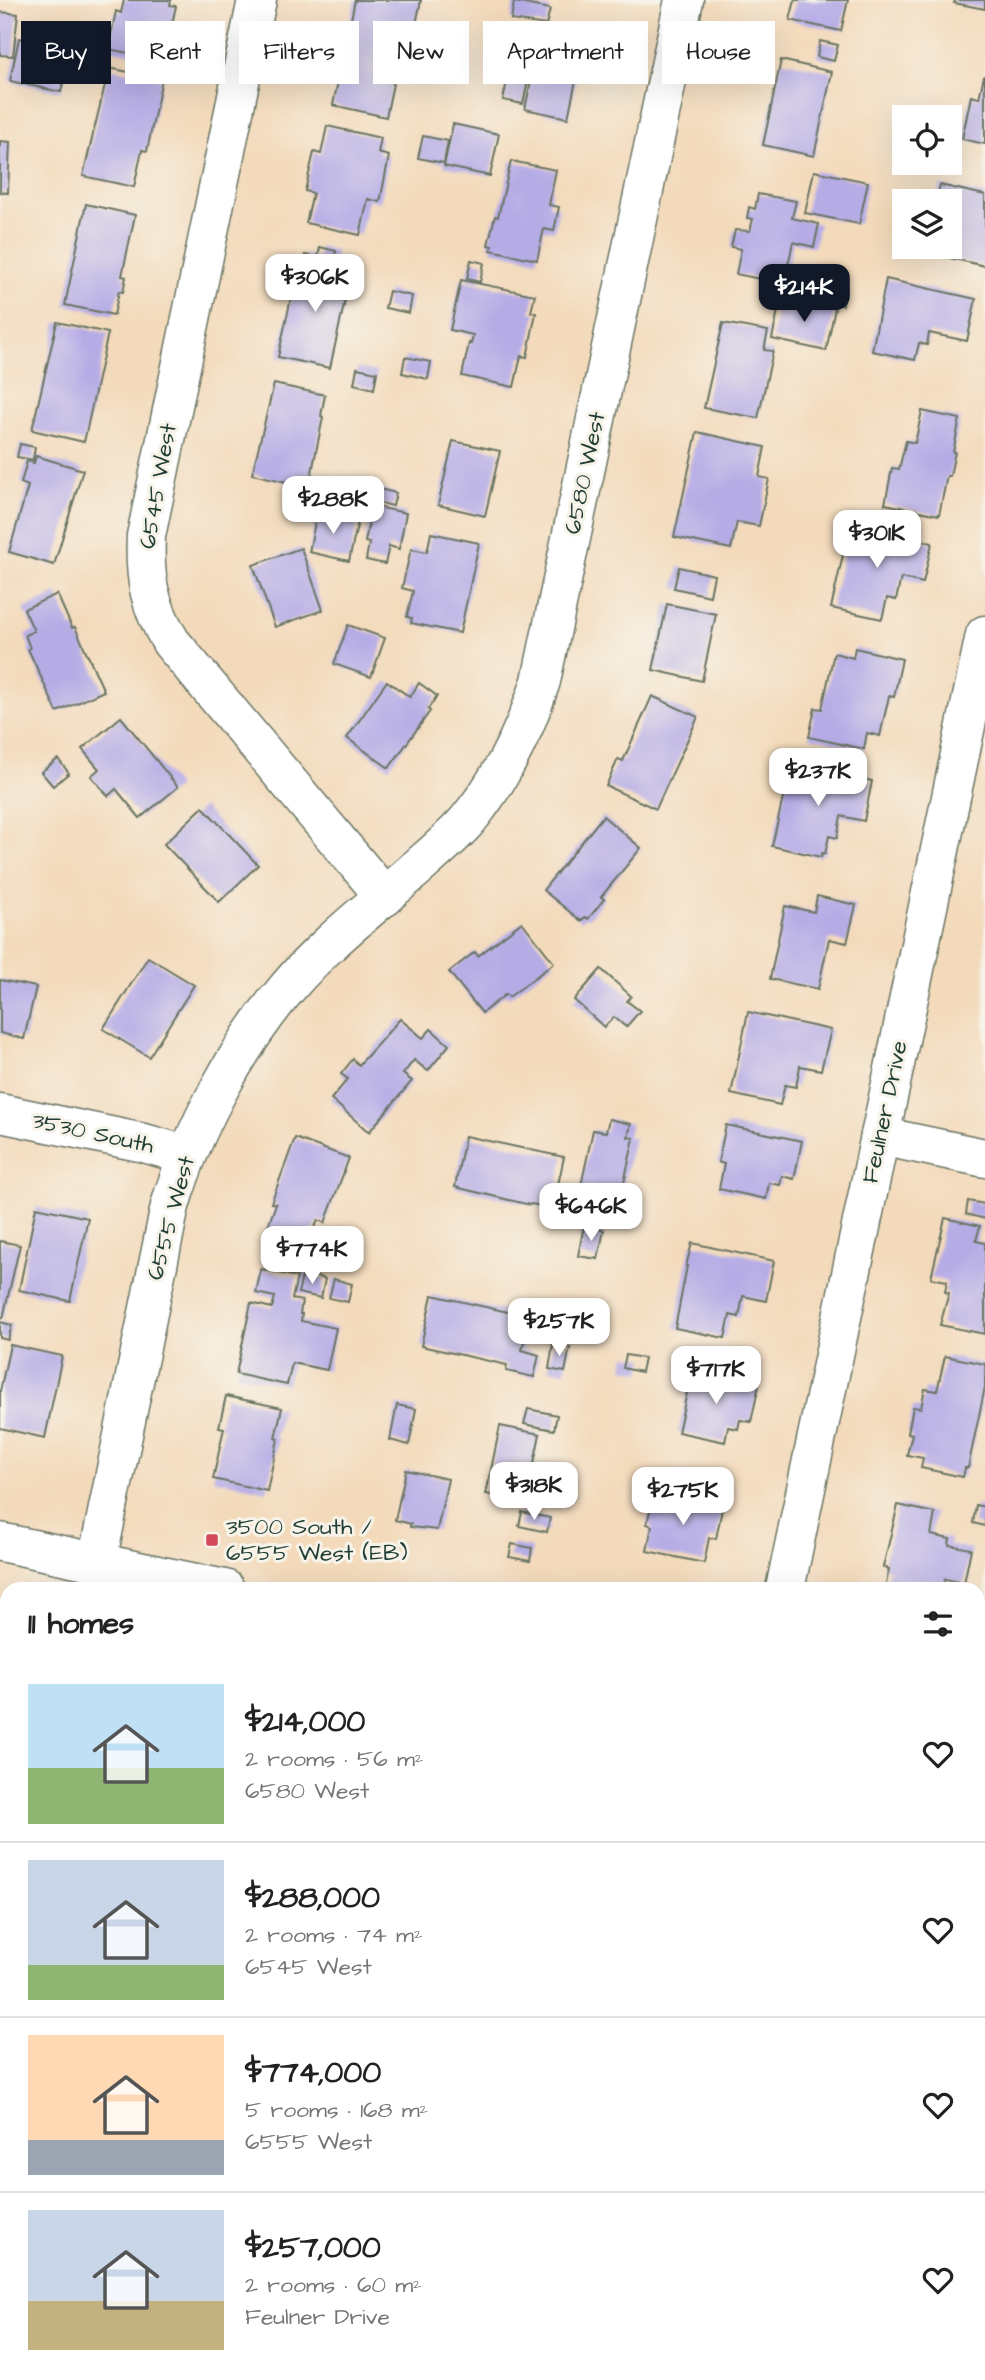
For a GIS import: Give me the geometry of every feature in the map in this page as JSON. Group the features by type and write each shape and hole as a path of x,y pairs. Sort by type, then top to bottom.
{"street":[{"name":"6545 West","path":"257,0 146,536 148,592 157,618 171,642 385,897"},
{"name":"6580 West","path":"385,897 467,821 504,766 532,708 541,681 684,0"},
{"name":"Feulner Drive","path":"786,1582 983,656"},
{"name":"6555 West","path":"97,1562 164,1228 187,1155 236,1062 288,987 317,957 385,897"},
{"name":"3530 South","path":"0,1113 144,1143 187,1155"},
{"path":"880,1136 985,1158"},
{"path":"0,1542 192,1582"}],"building":[{"path":"124,0 171,0 170,5 176,6 173,21 125,21 125,52 111,50 116,11 121,13"},
{"path":"355,0 421,0 417,21 373,21 373,84 393,84 386,117 333,105 337,84 359,84 359,21 351,21"},
{"path":"795,0 848,0 841,31 790,20"},
{"path":"955,0 985,0 985,9 954,3"},
{"path":"514,2 550,9 547,21 511,20"},
{"path":"0,12 18,14 13,56 0,55"},
{"path":"19,38 21,38 21,83 10,81"},
{"path":"820,41 838,45 834,61 817,57"},
{"path":"781,60 832,72 814,156 763,145"},
{"path":"111,68 125,71 125,84 161,84 147,151 142,150 134,187 83,176 105,84 111,84"},
{"path":"985,76 985,144 962,139 971,96 979,98"},
{"path":"24,84 63,84 61,92"},
{"path":"506,84 527,84 523,104 503,100"},
{"path":"530,84 575,84 568,118 525,109"},
{"path":"453,124 499,134 490,176 444,166"},
{"path":"327,126 381,138 378,153 389,156 380,202 368,199 360,235 306,223 313,193 305,191 314,152 321,154"},
{"path":"423,136 448,141 444,163 418,158"},
{"path":"0,141 10,142 8,193 0,192"},
{"path":"511,161 556,170 549,205 559,207 554,231 544,229 537,260 491,250 492,246 488,245 495,216 498,217"},
{"path":"814,171 868,182 859,224 805,213"},
{"path":"940,185 958,189 939,189"},
{"path":"962,190 985,195 985,266 954,259 962,259"},
{"path":"758,194 796,201 792,218 819,224 814,247 793,242 784,284 736,274 741,249 731,247 735,230 750,231 753,219 747,218 749,207 755,209"},
{"path":"86,204 135,215 122,276 126,277 123,292 119,291 114,315 65,305"},
{"path":"320,247 336,251 334,261 349,264 345,285 305,277 302,291 345,300 330,368 278,357 293,289 297,290 305,255 318,258"},
{"path":"471,260 484,263 480,282 467,279"},
{"path":"886,279 976,299 967,341 929,333 927,345 919,343 915,360 872,351"},
{"path":"461,280 535,295 531,312 536,313 527,357 521,356 514,387 462,376 473,335 450,330"},
{"path":"830,285 846,288 843,305 827,302"},
{"path":"389,291 412,296 409,313 385,308"},
{"path":"781,296 835,308 826,351 772,339"},
{"path":"57,322 108,333 84,442 32,430"},
{"path":"723,323 768,331 764,350 773,351 758,418 704,408"},
{"path":"405,357 431,362 428,379 402,373"},
{"path":"357,368 377,372 374,389 354,384"},
{"path":"274,384 325,395 309,487 252,474"},
{"path":"922,411 960,419 950,476 947,476 939,515 885,504 892,468 899,469 906,441 915,443"},
{"path":"697,432 765,447 759,477 769,479 759,526 737,522 731,549 674,537"},
{"path":"453,441 500,451 485,516 438,505"},
{"path":"20,444 35,447 33,460 17,457"},
{"path":"36,456 83,470 54,565 9,552 28,486 21,483 27,461 34,463"},
{"path":"379,489 396,493 393,506 376,502"},
{"path":"372,506 406,513 399,549 389,546 385,564 366,560 369,543 365,542"},
{"path":"317,512 358,521 349,561 309,552"},
{"path":"850,524 932,543 923,583 901,578 896,600 887,598 882,619 831,608"},
{"path":"431,533 479,543 460,633 411,623 412,618 407,617 413,591 402,588 411,549 427,552"},
{"path":"301,548 323,610 275,627 253,565"},
{"path":"679,567 714,575 710,596 674,588"},
{"path":"57,594 104,691 57,712 28,649 30,648 25,635 34,631 24,609"},
{"path":"667,604 716,614 702,681 653,670"},
{"path":"348,625 385,638 371,677 334,664"},
{"path":"855,648 902,659 894,697 889,696 880,736 867,733 864,749 809,737 815,708 822,709 834,653 853,658"},
{"path":"387,681 410,697 419,683 437,696 428,709 430,711 389,768 347,738"},
{"path":"652,696 698,717 656,809 606,786 618,759 623,761"},
{"path":"121,717 178,787 140,818 116,789 108,796 91,776 99,769 82,749"},
{"path":"58,759 69,773 53,786 41,772"},
{"path":"791,763 872,781 864,821 841,816 837,838 829,836 825,854 822,853 821,857 772,846"},
{"path":"203,807 258,865 219,902 164,844"},
{"path":"603,816 641,848 601,897 604,899 588,919 585,917 581,921 543,890"},
{"path":"817,896 856,905 847,943 829,939 818,989 770,979 785,906 814,912"},
{"path":"522,922 554,963 509,997 506,994 482,1013 449,972 475,952 478,956"},
{"path":"148,957 194,985 149,1057 103,1029"},
{"path":"601,969 631,996 627,1001 640,1011 626,1027 614,1017 604,1027 574,1000"},
{"path":"0,980 36,987 24,1039 0,1033"},
{"path":"748,1012 831,1030 821,1070 800,1066 796,1087 785,1085 780,1105 731,1094"},
{"path":"400,1019 423,1038 431,1029 449,1045 428,1071 414,1060 403,1074 412,1081 369,1132 331,1099 348,1079 341,1074 353,1059 359,1065"},
{"path":"609,1119 631,1124 628,1137 634,1138 618,1209 578,1200 593,1130 606,1132"},
{"path":"726,1125 802,1141 794,1179 782,1176 780,1185 769,1183 766,1199 719,1189 724,1164 718,1162"},
{"path":"465,1136 564,1157 553,1208 455,1187"},
{"path":"295,1138 349,1158 325,1223 318,1220 313,1232 305,1232 321,1238 314,1254 299,1249 297,1253 263,1240 276,1204 271,1203"},
{"path":"968,1201 985,1204 985,1219 966,1214"},
{"path":"36,1207 88,1218 70,1301 19,1290"},
{"path":"945,1218 980,1226 976,1241 985,1243 985,1334 940,1325 949,1293 945,1292 947,1281 931,1278"},
{"path":"584,1226 604,1230 598,1259 578,1256"},
{"path":"0,1241 20,1245 3,1318 0,1317"},
{"path":"692,1243 774,1261 766,1301 743,1296 739,1317 730,1315 725,1338 675,1328"},
{"path":"261,1269 297,1277 292,1299 302,1301 301,1321 336,1328 327,1370 292,1363 287,1385 236,1374 251,1303 272,1308 275,1297 256,1293"},
{"path":"303,1273 325,1279 321,1298 298,1293"},
{"path":"334,1279 352,1284 348,1302 329,1298"},
{"path":"432,1295 530,1317 522,1350 539,1355 534,1377 506,1371 507,1365 421,1346"},
{"path":"0,1322 12,1325 8,1340 0,1338"},
{"path":"553,1344 570,1347 565,1372 549,1369"},
{"path":"10,1345 62,1356 45,1438 0,1428 0,1391"},
{"path":"626,1355 644,1358 641,1372 623,1368"},
{"path":"945,1356 985,1364 985,1387 968,1468 965,1468 963,1477 921,1468 923,1458 907,1455 912,1434 908,1433 913,1407 921,1408 925,1389 937,1391"},
{"path":"692,1371 759,1385 751,1422 740,1420 738,1429 728,1427 725,1442 678,1432"},
{"path":"226,1396 282,1408 267,1491 213,1479 224,1428 219,1427"},
{"path":"397,1405 416,1409 409,1445 390,1440"},
{"path":"528,1409 557,1415 554,1430 524,1424"},
{"path":"500,1426 540,1434 526,1502 486,1494"},
{"path":"406,1470 448,1479 437,1530 410,1527 411,1524 395,1520"},
{"path":"681,1495 723,1504 716,1539 709,1538 704,1563 647,1551 652,1526 647,1524 653,1497 680,1503"},
{"path":"898,1505 935,1513 931,1535 950,1539 949,1545 971,1549 964,1582 945,1579 944,1582 886,1582 889,1569 883,1567"},
{"path":"976,1505 985,1507 985,1526 973,1523"},
{"path":"522,1512 550,1518 547,1532 519,1526"},
{"path":"512,1544 532,1548 530,1561 509,1557"}],"place":[{"name":"3500 South / 6555 West (EB)","path":"212,1540"}]}
